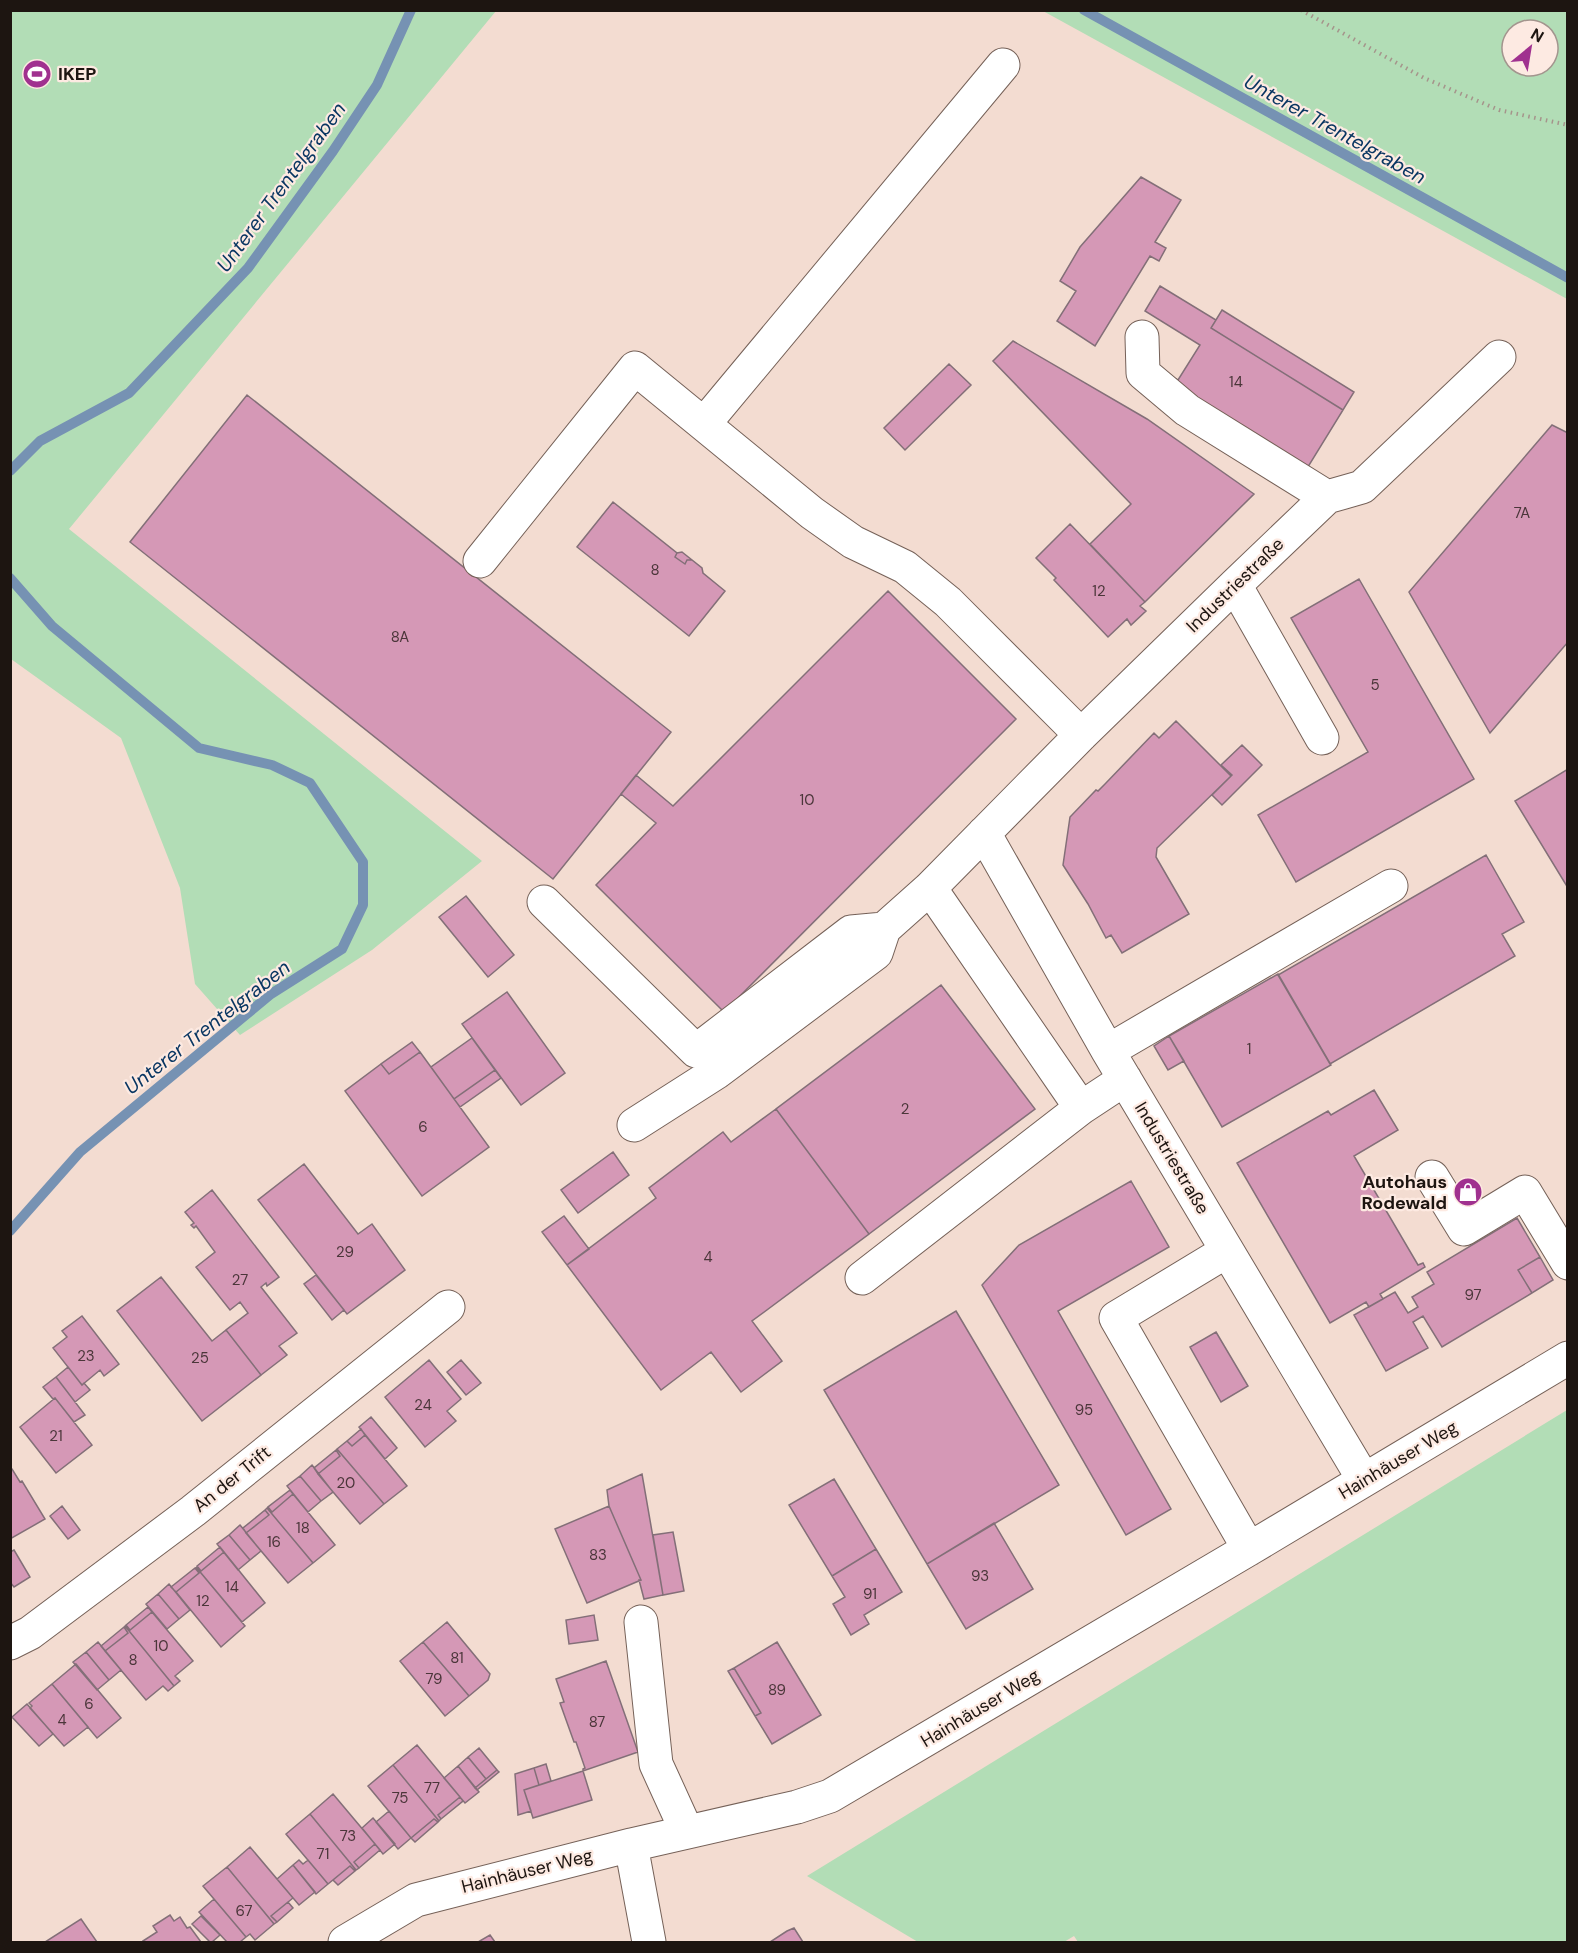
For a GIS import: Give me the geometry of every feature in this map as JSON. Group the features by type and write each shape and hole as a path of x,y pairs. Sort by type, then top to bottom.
{"street":[{"path":"704,424 1003,65"},
{"path":"1142,337 1143,373 1187,410 1319,505"},
{"name":"Industriestraße","path":"634,1125 717,1072 876,952 884,929 930,888 1081,735 1235,585 1319,505 1362,487 1499,357"},
{"path":"480,561 634,368 812,513 853,542 904,567 948,602 1081,735"},
{"path":"1235,585 1322,738"},
{"name":"Industriestraße","path":"984,833 1108,1051 1364,1480"},
{"path":"1108,1051 1391,886"},
{"path":"930,888 1081,1108"},
{"path":"544,902 696,1051 851,932 884,929"},
{"path":"862,1278 1081,1108 1125,1079"},
{"path":"1432,1177 1464,1229 1525,1192 1568,1263"},
{"path":"1227,1251 1116,1318 1249,1549"},
{"name":"An der Trift","path":"10,1643 30,1632 193,1511 448,1307"},
{"name":"Hainhäuser Weg","path":"345,1942 416,1900 631,1845 796,1807 830,1796 1568,1358"},
{"path":"641,1622 656,1764 687,1832"},
{"path":"631,1845 648,1942"}],"path":[{"path":"1301,10 1424,78 1499,110 1568,124"}],"green space":[{"path":"10,11 496,11 69,529 482,861 372,950 240,1035 195,984 180,888 121,738 11,659"},
{"path":"1043,11 1567,11 1567,299"},
{"path":"1567,1410 1567,1942 1078,1942 1074,1936 1064,1942 918,1942 807,1876"}],"building":[{"path":"1141,177 1181,200 1155,242 1166,248 1159,261 1150,256 1095,346 1057,321 1076,291 1060,281 1080,247"},
{"path":"1160,286 1216,320 1211,328 1343,410 1303,475 1173,384 1176,379 1178,380 1200,345 1145,311"},
{"path":"1222,310 1354,392 1343,410 1211,328"},
{"path":"1013,341 1147,419 1254,494 1145,602 1090,544 1131,504 993,361"},
{"path":"949,364 971,385 905,450 884,428"},
{"path":"247,395 671,732 553,879 130,542"},
{"path":"1552,425 1568,433 1568,642 1490,733 1409,592"},
{"path":"613,502 677,553 675,557 685,564 687,560 692,560 702,568 703,573 725,591 689,636 577,547"},
{"path":"1070,524 1145,602 1140,606 1146,611 1131,625 1127,619 1108,637 1036,558"},
{"path":"682,552 692,560 687,560 685,564 675,557 677,553"},
{"path":"1359,579 1474,779 1296,882 1258,815 1368,752 1291,618"},
{"path":"888,591 1016,719 724,1012 596,885 656,823 621,794 636,775 673,806"},
{"path":"1176,721 1231,776 1157,848 1156,857 1189,914 1122,953 1111,935 1106,938 1063,865 1070,817 1154,733 1159,738"},
{"path":"1242,745 1262,765 1222,805 1212,795 1232,775 1221,765"},
{"path":"1568,769 1568,888 1515,801"},
{"path":"1486,855 1524,922 1502,934 1515,956 1330,1064 1278,975"},
{"path":"466,896 514,955 488,977 439,917"},
{"path":"1278,974 1331,1065 1222,1127 1169,1036"},
{"path":"941,985 1035,1109 869,1234 776,1109"},
{"path":"507,992 565,1073 521,1105 462,1024"},
{"path":"1169,1036 1184,1061 1168,1070 1154,1046"},
{"path":"472,1038 495,1070 454,1099 431,1067"},
{"path":"412,1042 420,1052 389,1074 381,1064"},
{"path":"420,1052 489,1147 422,1196 345,1091 381,1064 389,1074"},
{"path":"495,1070 501,1078 460,1107 454,1099"},
{"path":"1374,1090 1398,1130 1354,1156 1418,1265 1423,1263 1425,1267 1380,1294 1383,1299 1369,1307 1366,1302 1330,1323 1237,1163 1328,1111 1331,1115"},
{"path":"776,1109 869,1234 752,1321 782,1361 741,1392 711,1352 661,1390 567,1265 656,1198 649,1188 723,1132 731,1142"},
{"path":"613,1152 629,1175 578,1213 561,1190"},
{"path":"304,1164 358,1234 372,1224 405,1270 347,1314 258,1200"},
{"path":"1131,1181 1169,1247 1058,1311 1171,1509 1126,1535 982,1285 1019,1245"},
{"path":"212,1190 279,1277 267,1286 266,1283 261,1287 297,1333 279,1346 287,1355 261,1375 226,1330 248,1313 240,1302 230,1310 196,1267 215,1252 196,1226 194,1228 191,1225 194,1223 185,1212"},
{"path":"564,1216 589,1249 567,1265 542,1232"},
{"path":"1517,1218 1540,1257 1518,1270 1532,1293 1442,1347 1423,1316 1413,1322 1428,1348 1386,1371 1354,1315 1395,1292 1408,1313 1418,1307 1412,1297 1434,1284 1427,1272"},
{"path":"1540,1257 1553,1280 1532,1293 1518,1270"},
{"path":"316,1275 344,1310 332,1320 304,1284"},
{"path":"161,1277 212,1341 226,1330 261,1375 202,1421 117,1311"},
{"path":"956,1311 1059,1485 927,1564 824,1390"},
{"path":"82,1316 119,1364 104,1376 100,1370 82,1385 53,1348 67,1337 62,1331"},
{"path":"1216,1332 1248,1386 1221,1402 1190,1347"},
{"path":"429,1360 461,1399 447,1411 456,1421 425,1447 385,1397"},
{"path":"461,1360 481,1383 466,1395 447,1372"},
{"path":"68,1367 82,1385 84,1383 90,1390 75,1402 56,1377"},
{"path":"56,1377 85,1415 74,1422 43,1387"},
{"path":"55,1398 92,1445 56,1473 20,1427"},
{"path":"371,1417 397,1448 385,1459 359,1427"},
{"path":"361,1429 365,1435 352,1446 347,1441"},
{"path":"365,1435 407,1486 384,1504 337,1449 347,1441 352,1446"},
{"path":"337,1449 384,1504 360,1524 318,1474 340,1456"},
{"path":"336,1450 340,1456 318,1474 314,1468"},
{"path":"312,1465 333,1492 321,1501 300,1476"},
{"path":"10,1469 20,1482 22,1481 45,1519 10,1539"},
{"path":"642,1474 663,1595 644,1599 639,1580 641,1580 609,1506 607,1490"},
{"path":"300,1476 321,1501 308,1512 287,1486"},
{"path":"834,1479 876,1549 832,1576 789,1505"},
{"path":"290,1490 293,1494 272,1512 268,1507"},
{"path":"293,1494 335,1545 313,1563 267,1508 272,1512"},
{"path":"62,1506 80,1530 68,1539 50,1516"},
{"path":"609,1506 641,1580 587,1603 555,1529"},
{"path":"267,1508 313,1563 288,1583 246,1533 269,1515 265,1510"},
{"path":"265,1510 269,1515 246,1533 243,1528"},
{"path":"994,1523 1033,1589 966,1629 927,1564"},
{"path":"240,1525 261,1551 250,1560 229,1535"},
{"path":"673,1532 684,1591 663,1595 653,1535"},
{"path":"229,1535 250,1560 238,1570 217,1544"},
{"path":"220,1547 224,1552 201,1571 197,1566"},
{"path":"876,1549 902,1592 864,1615 869,1624 851,1635 833,1604 845,1597 832,1576"},
{"path":"14,1550 30,1577 14,1587 10,1582 10,1552"},
{"path":"224,1552 265,1603 242,1622 196,1567 201,1571"},
{"path":"196,1567 245,1626 221,1647 176,1592 199,1573"},
{"path":"195,1568 199,1573 176,1592 171,1587"},
{"path":"169,1584 190,1610 179,1619 158,1594"},
{"path":"158,1594 179,1619 167,1629 146,1604"},
{"path":"148,1607 152,1612 130,1630 126,1625"},
{"path":"152,1612 193,1661 175,1676 180,1681 174,1686 125,1626 130,1630"},
{"path":"594,1615 598,1640 569,1644 566,1620"},
{"path":"447,1622 490,1674 488,1680 469,1696 423,1642"},
{"path":"125,1626 174,1686 168,1691 163,1686 146,1700 105,1651 128,1633"},
{"path":"124,1627 128,1633 105,1651 101,1646"},
{"path":"98,1642 121,1670 109,1680 86,1652"},
{"path":"423,1642 469,1696 445,1716 400,1661"},
{"path":"777,1642 821,1715 772,1744 755,1716 761,1713 734,1668"},
{"path":"86,1652 109,1680 97,1690 73,1662"},
{"path":"606,1661 638,1752 583,1771 585,1768 560,1703 564,1702 556,1679"},
{"path":"76,1664 121,1718 97,1738 52,1684"},
{"path":"734,1668 761,1713 755,1716 728,1671"},
{"path":"52,1684 88,1727 64,1746 30,1708 32,1706 29,1703"},
{"path":"27,1704 53,1734 39,1746 12,1717"},
{"path":"417,1745 460,1797 438,1815 441,1819 439,1821 393,1765"},
{"path":"479,1748 497,1770 486,1779 468,1757"},
{"path":"468,1757 486,1779 475,1788 458,1766"},
{"path":"546,1764 551,1781 539,1785 534,1768"},
{"path":"393,1765 439,1821 434,1819 411,1838 368,1786"},
{"path":"458,1766 479,1792 465,1803 444,1778"},
{"path":"534,1768 539,1785 524,1790 531,1811 518,1815 515,1774"},
{"path":"497,1770 499,1772 477,1790 475,1788"},
{"path":"583,1771 592,1800 533,1818 524,1790"},
{"path":"333,1794 375,1844 354,1862 359,1868 356,1870 310,1814"},
{"path":"460,1797 463,1801 441,1819 438,1815"},
{"path":"389,1811 411,1838 398,1849 376,1822"},
{"path":"310,1814 355,1871 350,1866 328,1884 286,1834"},
{"path":"373,1818 395,1844 383,1854 362,1828"},
{"path":"434,1819 438,1822 415,1842 411,1838"},
{"path":"375,1844 380,1850 359,1868 354,1862"},
{"path":"250,1847 293,1898 271,1916 277,1922 274,1924 227,1867"},
{"path":"299,1860 303,1864 308,1860 328,1884 316,1894 293,1865"},
{"path":"293,1865 315,1892 299,1905 277,1879"},
{"path":"350,1866 355,1871 338,1885 333,1880"},
{"path":"227,1867 274,1924 255,1940 250,1934 246,1937 203,1886"},
{"path":"214,1899 246,1937 240,1942 227,1942 199,1912"},
{"path":"288,1902 293,1908 277,1922 271,1916"},
{"path":"170,1915 174,1921 180,1917 201,1942 143,1941 157,1932 153,1926"},
{"path":"201,1916 220,1935 212,1942 192,1924"},
{"path":"81,1919 97,1942 45,1942"},
{"path":"794,1928 803,1942 770,1942 787,1931"},
{"path":"490,1935 495,1942 478,1942"}],"waterway":[{"name":"Unterer Trentelgraben","path":"10,471 40,441 129,393 248,268 333,151 377,85 411,10"},
{"name":"Unterer Trentelgraben","path":"1084,10 1568,278"},
{"name":"Unterer Trentelgraben","path":"10,578 52,626 199,748 272,765 310,783 363,862 363,905 342,949 271,994 80,1152 10,1231"}],"place":[{"name":"IKEP","path":"37,74"},
{"name":"Autohaus Rodewald","path":"1468,1192"}]}
